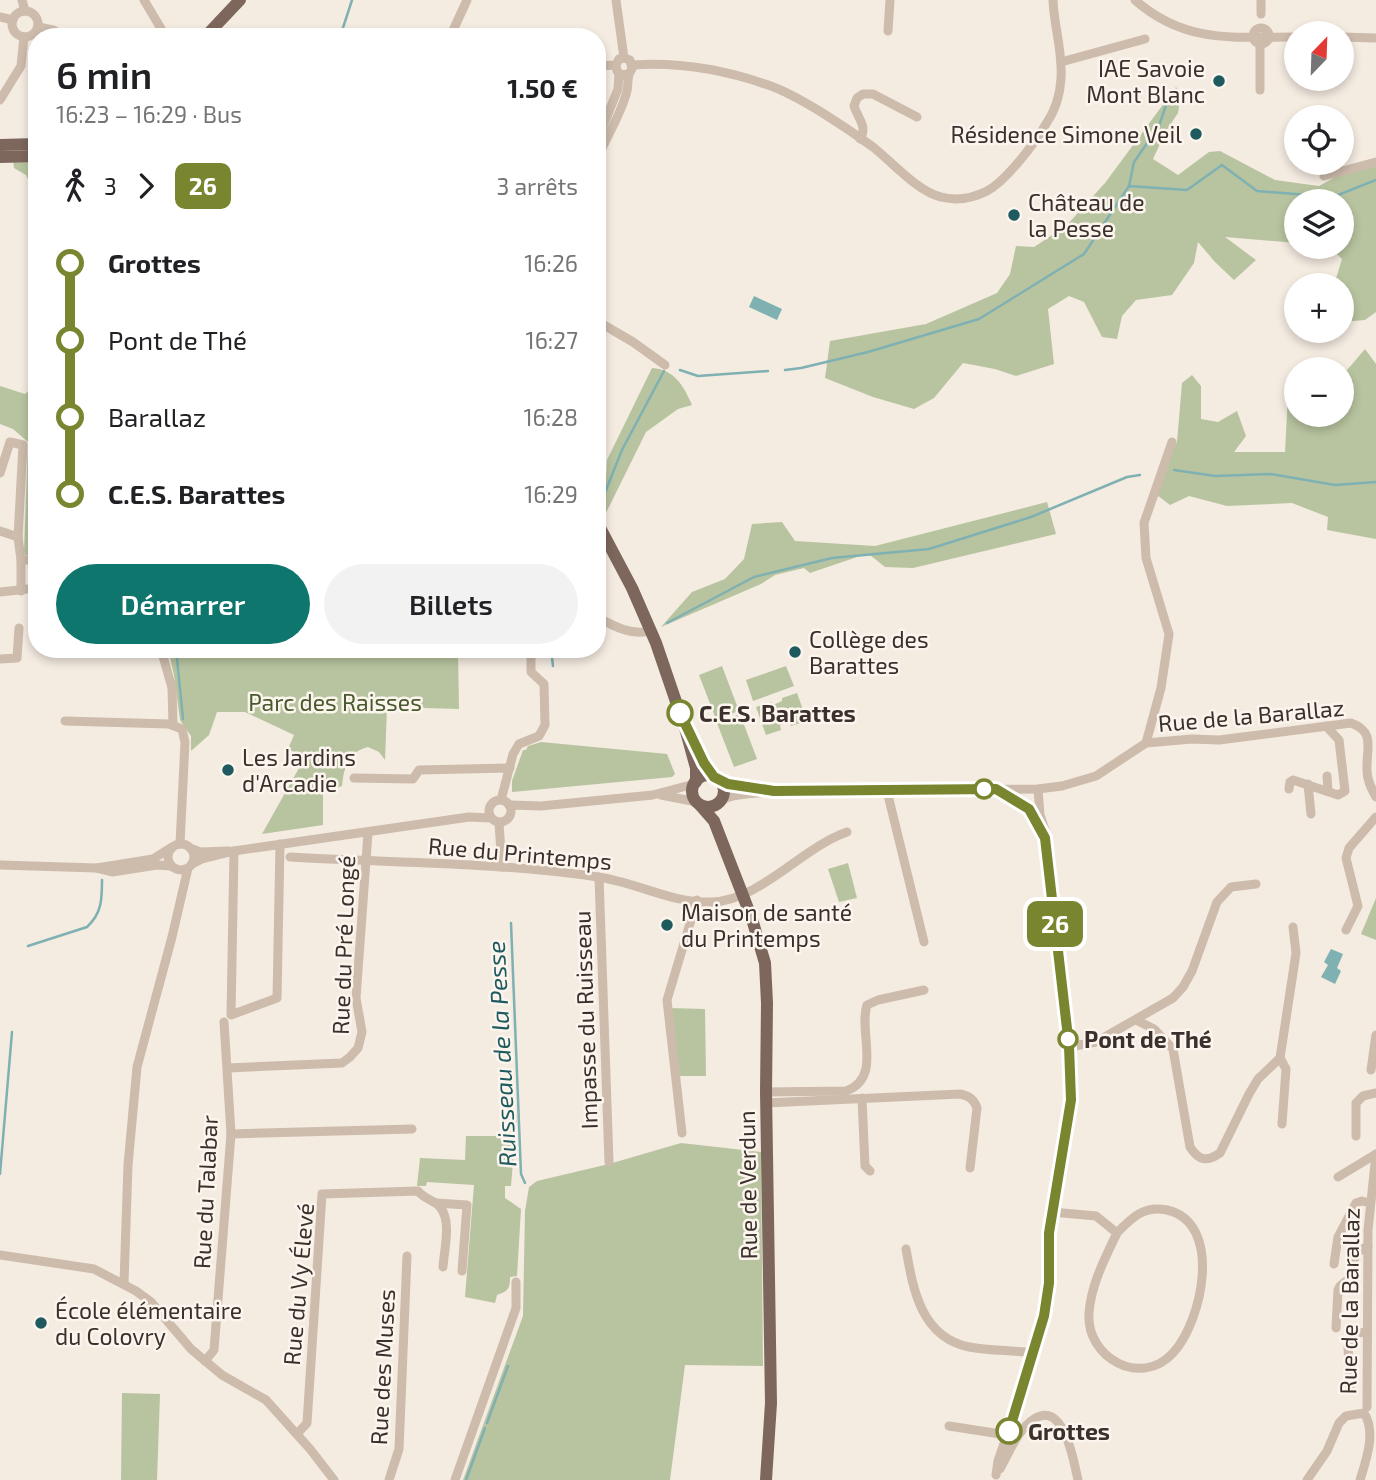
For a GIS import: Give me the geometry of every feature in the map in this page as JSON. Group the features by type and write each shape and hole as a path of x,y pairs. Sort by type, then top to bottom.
{"main road":[{"path":"214,28 242,0"},
{"path":"220,28 237,10 242,0"},
{"path":"0,145 28,144"},
{"path":"0,157 28,156"},
{"path":"606,539 651,631 685,729 696,768 692,792 698,804 712,807 720,802 724,789 704,763 685,729"},
{"path":"695,783 706,776 716,778"},
{"name":"Rue de Verdun","path":"720,802 719,814 743,893"},
{"name":"Rue de Verdun","path":"698,804 715,821 743,893 765,963 768,1003 766,1098 771,1403 766,1480"}],"street":[{"path":"22,0 25,11 36,17 38,27 43,28"},
{"path":"144,0 161,28"},
{"path":"454,28 467,0"},
{"path":"606,119 630,60 624,58 616,0"},
{"path":"888,31 890,0"},
{"path":"606,67 624,70 678,64 768,85 785,92 860,139 934,195 957,199 981,194 1003,178 1046,125 1059,93 1061,62 1053,0"},
{"path":"1135,0 1157,18 1188,32 1205,36 1284,37"},
{"path":"1261,0 1261,28"},
{"path":"13,20 25,11"},
{"path":"0,17 13,20"},
{"path":"13,20 15,31 24,37"},
{"path":"1261,28 1267,30 1269,37 1261,44 1253,37 1254,31 1261,28"},
{"path":"24,37 28,36"},
{"path":"0,100 21,66 24,37"},
{"path":"1354,37 1376,38"},
{"path":"1061,62 1145,39"},
{"path":"1260,90 1261,44"},
{"path":"606,139 627,91 624,70"},
{"path":"860,139 864,133 864,125 854,106 863,93 873,94 917,117"},
{"path":"1324,176 1376,162"},
{"path":"606,326 640,346 665,365"},
{"path":"0,473 10,442 23,445 18,537 21,590"},
{"path":"1146,743 1161,688 1168,634 1146,558 1144,523 1172,442"},
{"path":"0,531 18,537"},
{"path":"21,560 28,560"},
{"path":"0,592 28,589"},
{"path":"606,621 628,631 651,631"},
{"path":"0,659 17,658 19,628"},
{"path":"164,658 172,688 173,725"},
{"path":"96,868 111,872 157,865 172,866 180,870 202,859 234,851 469,817 508,819 510,768 519,744 539,736 545,725 544,684 531,672 531,658"},
{"path":"65,721 173,725 182,729 184,762 181,847"},
{"name":"Rue de la Barallaz","path":"774,791 1038,789 1096,776 1146,743 1192,738 1219,740 1351,723 1360,726 1368,735 1367,779 1376,796"},
{"path":"1289,789 1293,780 1328,792 1343,794 1346,785 1339,740 1326,726"},
{"path":"1369,743 1376,751"},
{"path":"354,778 413,779 419,770 510,768"},
{"path":"1326,776 1328,792"},
{"path":"716,778 735,786 774,791"},
{"path":"653,795 695,783"},
{"path":"1308,784 1311,814"},
{"path":"1039,803 1053,787"},
{"path":"996,789 1029,809 1045,838"},
{"path":"995,1477 1034,1353 1049,1283 1049,1233 1071,1100 1069,1046 1038,789"},
{"path":"1029,809 1030,796 1038,789"},
{"path":"720,802 736,794 774,791"},
{"path":"887,791 924,942"},
{"path":"469,817 490,806 541,806 653,795 674,796 698,804"},
{"path":"490,806 495,820 502,867"},
{"path":"1346,930 1358,906 1346,858 1349,848 1376,817"},
{"name":"Rue du Printemps","path":"290,857 502,867 600,877 682,899 712,902 743,893 775,875 807,851 847,832"},
{"name":"Rue du Pré Longé","path":"228,1068 342,1063 358,1048 362,1032 356,998 368,833"},
{"path":"234,851 231,1014 277,998 280,844"},
{"path":"121,1281 137,1067 193,855 181,847"},
{"path":"181,847 168,855 181,894"},
{"path":"0,865 96,868 153,859 181,847 200,852 234,851"},
{"name":"Impasse du Ruisseau","path":"600,877 609,1162"},
{"path":"1069,1046 1096,1042 1173,998 1192,971 1217,902 1231,887 1256,884"},
{"path":"681,1133 667,1000 697,900"},
{"path":"1282,1124 1286,1069 1280,1058 1296,953 1293,927"},
{"path":"766,1098 854,1088 865,1075 868,1066 865,1018 867,1005 924,990"},
{"path":"1136,1020 1154,1029 1173,1049 1190,1147 1196,1157 1203,1160 1211,1159 1220,1153 1258,1079 1280,1058"},
{"name":"Rue du Talabar","path":"205,1361 214,1350 231,1134 224,1022"},
{"path":"1371,1069 1376,1035"},
{"path":"1356,1136 1356,1103 1363,1096 1376,1093"},
{"path":"766,1098 967,1095 974,1100 977,1108 970,1168"},
{"path":"862,1098 865,1166 870,1171"},
{"path":"231,1134 412,1129"},
{"path":"1339,1177 1376,1154"},
{"name":"Rue de la Barallaz","path":"1367,1407 1367,1332 1371,1310 1368,1245 1376,1154"},
{"name":"Rue du Vy Élevé","path":"297,1434 307,1423 322,1194 418,1191 423,1198 435,1203"},
{"path":"435,1203 441,1208 447,1221 443,1267"},
{"path":"435,1203 467,1205 462,1271"},
{"path":"1335,1264 1338,1237 1356,1203 1370,1203"},
{"path":"1151,1209 1160,1209 1181,1214 1190,1222 1200,1241 1198,1304 1189,1332 1170,1356 1147,1368 1122,1366 1111,1360 1096,1346 1091,1335 1089,1313 1094,1285 1117,1233 1135,1215 1151,1209"},
{"path":"1052,1212 1096,1216 1117,1233"},
{"path":"1336,1328 1338,1290 1350,1278 1356,1253 1368,1245"},
{"path":"906,1249 911,1282 919,1308 942,1335 965,1346 1034,1353"},
{"path":"0,1255 94,1269 121,1281 151,1302 180,1338 222,1375 266,1400 334,1480"},
{"name":"Rue des Muses","path":"388,1480 399,1449 407,1256"},
{"path":"455,1480 514,1314 516,1282"},
{"path":"1350,1390 1348,1346 1358,1333 1367,1332"},
{"path":"1307,1480 1327,1451 1339,1423 1346,1416 1364,1413 1371,1420 1375,1431 1360,1480"},
{"path":"995,1477 1024,1429 1041,1416 1051,1417 1066,1435 1077,1480"},
{"path":"949,1426 1007,1435"}],"green space":[{"path":"1176,87 1181,93 1178,113 1153,159 1178,175 1209,152 1220,151 1275,180 1319,186 1339,175 1354,175 1354,171 1376,164 1376,312 1365,320 1354,321 1354,273 1338,273 1342,259 1354,259 1354,189 1284,189 1284,242 1225,237 1256,260 1234,280 1198,242 1194,263 1172,295 1136,300 1122,316 1117,339 1102,337 1084,302 1069,296 1048,309 1054,364 1016,376 963,363 934,398 914,409 873,397 825,378 830,341 926,324 997,293 1010,274 1016,246 1034,247 1066,226 1105,183"},
{"path":"13,160 28,160 28,179 26,175 14,168"},
{"path":"1365,349 1376,364 1376,539 1327,530 1328,517 1292,503 1227,506 1189,496 1170,505 1153,492 1177,442 1182,383 1192,375 1201,386 1201,419 1218,422 1237,411 1246,436 1234,452 1285,452 1286,427 1354,427 1354,362"},
{"path":"652,368 672,375 692,405 678,409 646,432 606,513 607,460"},
{"path":"0,386 25,394 28,391 28,442 13,429 0,424"},
{"path":"28,442 28,556 24,551"},
{"path":"1047,502 1056,534 913,568 885,567 870,555 810,573 804,568 775,575 761,584 661,627 692,592 725,579 744,559 752,524 782,522 795,541 875,546"},
{"name":"Parc des Raisses","path":"170,658 458,658 459,709 387,707 385,760 379,752 368,747 352,756 344,772 342,786 323,792 323,825 262,834 303,761 288,749 294,735 245,712 217,712 209,735 191,751 191,736 180,720"},
{"path":"722,666 739,711 716,719 699,675"},
{"path":"786,666 794,686 753,701 746,680"},
{"path":"797,693 807,721 791,726 789,722 780,725 781,730 766,735 756,707 772,702 773,705 782,701 782,698"},
{"path":"740,714 757,759 734,767 717,723"},
{"path":"541,742 667,754 675,774 672,777 512,792 512,781 523,750"},
{"path":"848,863 857,898 839,902 828,869"},
{"path":"1376,898 1376,940 1361,934"},
{"path":"669,1008 705,1009 706,1076 680,1076"},
{"path":"505,1114 517,1115 511,1186 505,1186 505,1198 521,1209 517,1276 510,1277 508,1289 497,1295 495,1303 465,1297 474,1185 427,1182 426,1186 417,1186 420,1158 465,1160 466,1136 505,1136"},
{"path":"681,1143 761,1152 763,1366 685,1365 670,1480 463,1480 523,1316 525,1211 529,1187 537,1181"},
{"path":"122,1393 160,1394 157,1480 121,1480"}],"water":[{"path":"754,296 782,309 777,320 749,307"},
{"path":"1331,949 1343,954 1337,968 1341,971 1335,984 1321,977 1328,965 1324,962"}],"waterway":[{"path":"343,28 352,0"},
{"path":"1129,186 1134,162 1159,126 1171,90"},
{"name":"Ruisseau de la Pesse","path":"785,370 868,352 979,319 1084,254 1129,186 1187,190 1222,165 1257,191 1333,197 1376,180"},
{"name":"Ruisseau de la Pesse","path":"680,370 698,376 768,371"},
{"name":"Ruisseau de la Pesse","path":"606,490 622,450 664,371"},
{"path":"1174,470 1215,476 1271,474 1335,485 1376,482"},
{"path":"667,623 754,577 832,558 929,549 1031,517 1127,477 1140,475"},
{"path":"177,658 183,719"},
{"name":"Ruisseau de la Pesse","path":"552,658 553,666"},
{"path":"28,946 87,927 98,911 102,880"},
{"name":"Ruisseau de la Pesse","path":"511,923 521,1174 525,1183"},
{"path":"0,1174 12,1032"},
{"name":"Ruisseau de la Pesse","path":"487,1423 508,1366"},
{"name":"Ruisseau de la Pesse","path":"466,1480 485,1428"}],"bus line":[{"name":"26","path":"680,713 685,729 704,763 714,777 728,784 774,791 996,789 1029,809 1045,838 1069,1046 1071,1100 1049,1233 1049,1283 1044,1316 1009,1431"}],"place":[{"name":"IAE Savoie Mont Blanc","path":"1219,81"},
{"name":"Résidence Simone Veil","path":"1196,134"},
{"name":"Château de la Pesse","path":"1014,215"},
{"name":"Collège des Barattes","path":"795,652"},
{"name":"C.E.S. Barattes","path":"680,713"},
{"name":"Les Jardins d'Arcadie","path":"228,770"},
{"name":"Maison de santé du Printemps","path":"667,925"},
{"name":"Pont de Thé","path":"1068,1039"},
{"name":"École élémentaire du Colovry","path":"41,1323"},
{"name":"Grottes","path":"1009,1431"}]}
